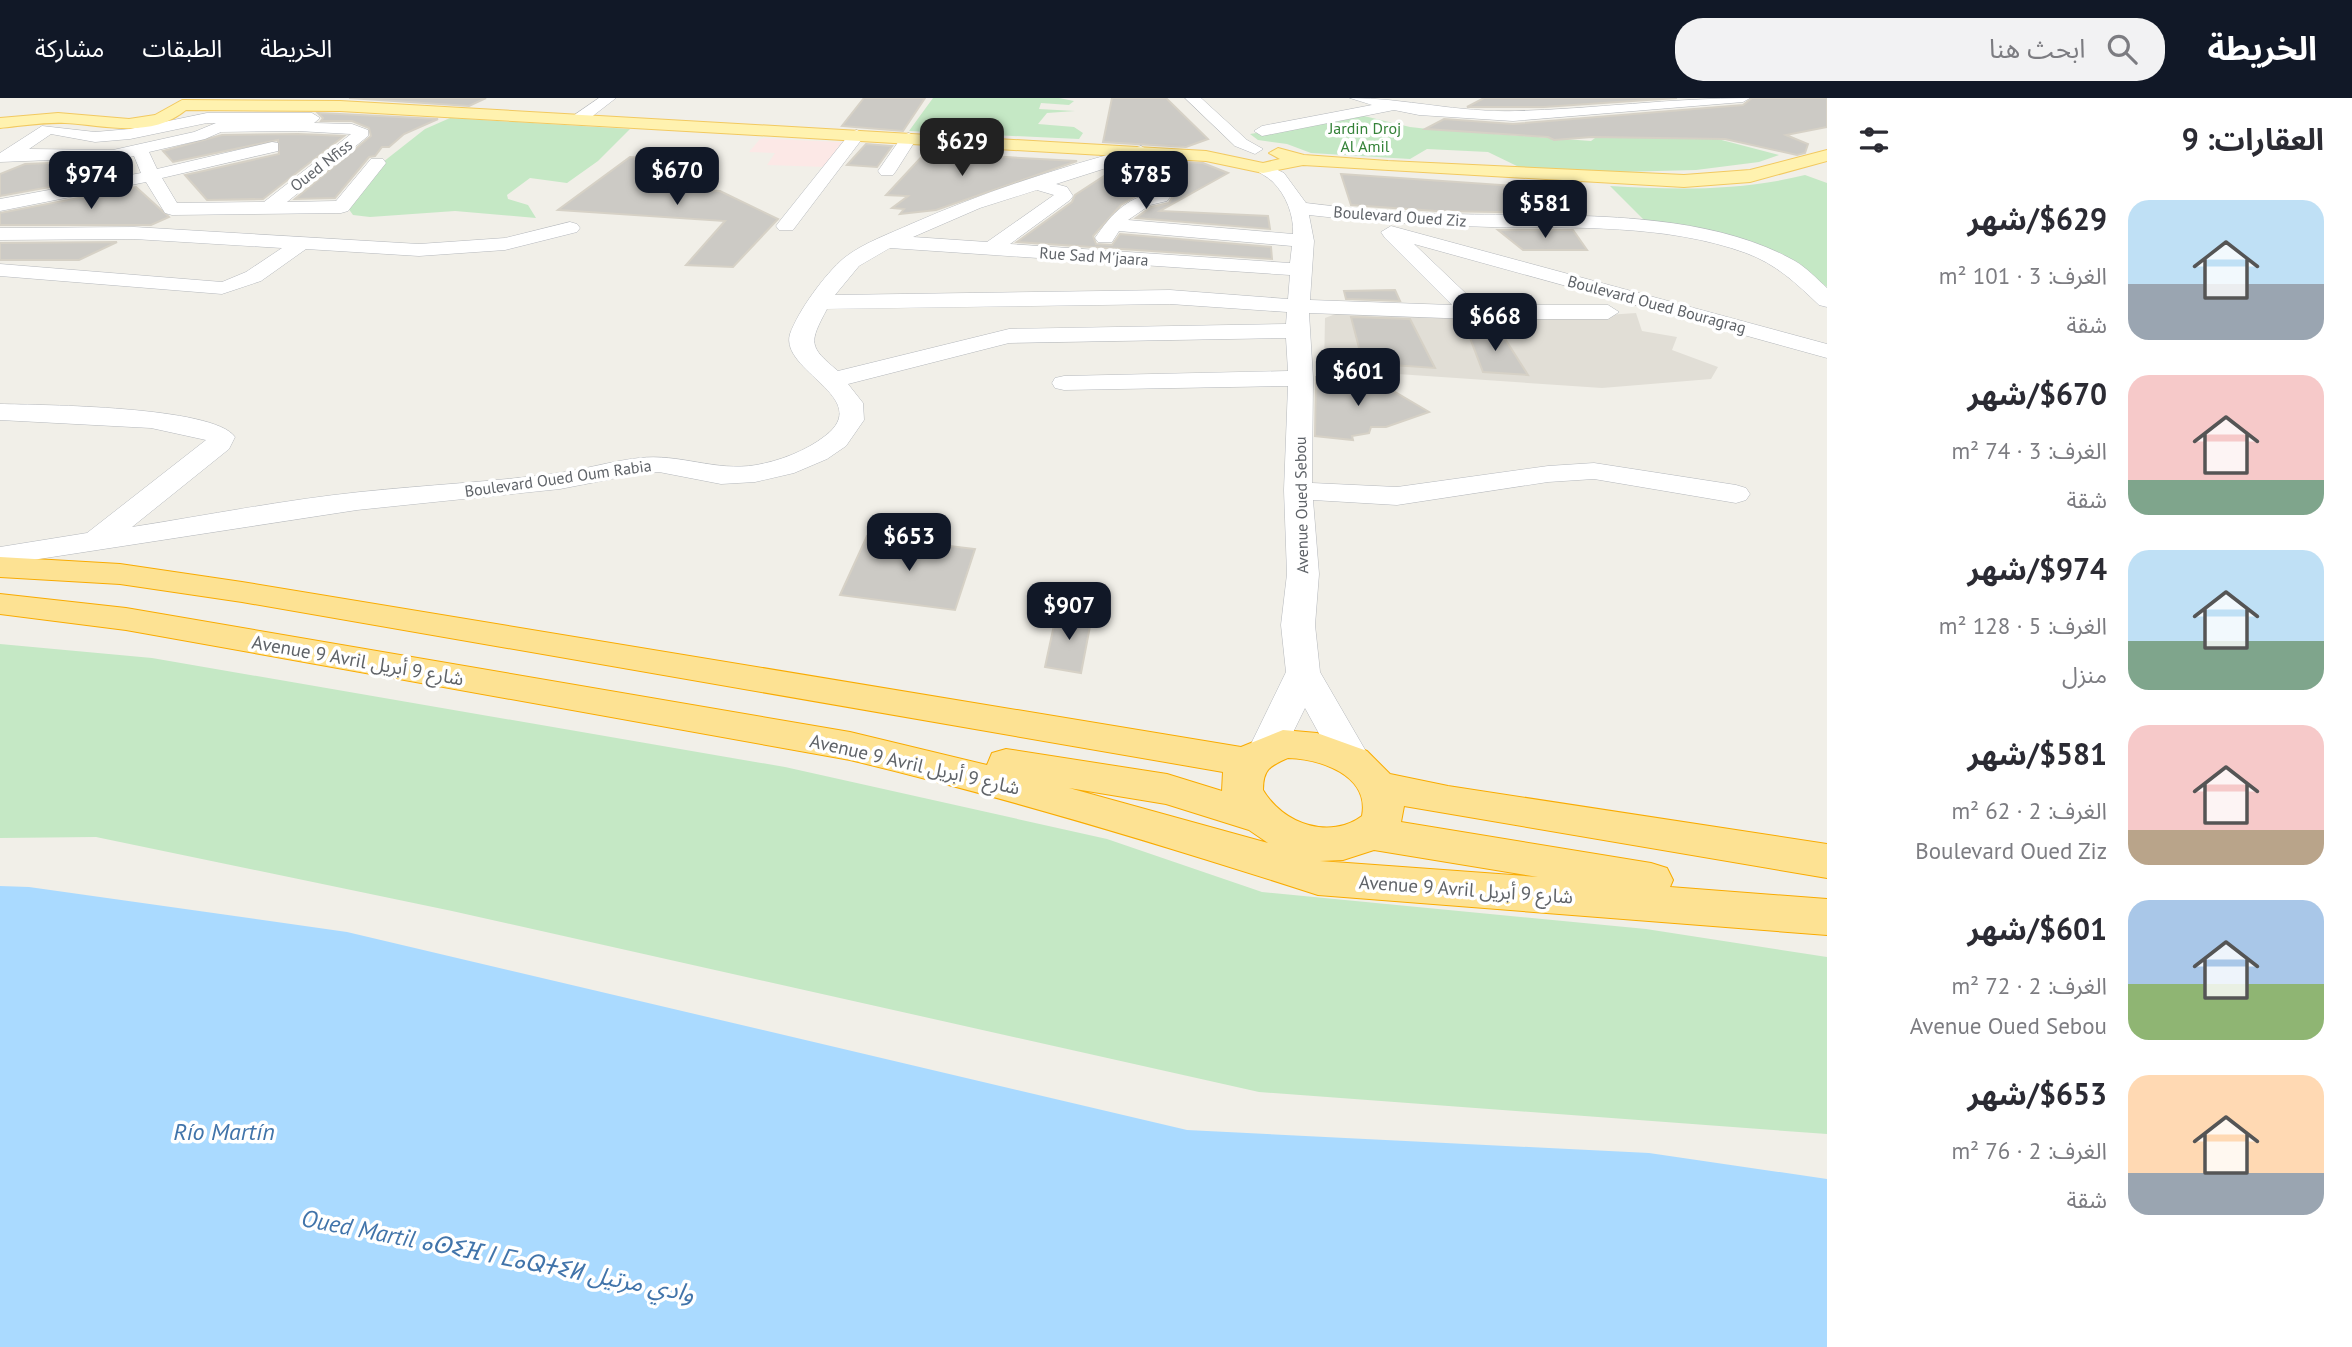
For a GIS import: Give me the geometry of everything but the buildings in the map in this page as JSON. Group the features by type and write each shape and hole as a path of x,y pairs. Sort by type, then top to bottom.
{"highway":[{"path":"0,567 120,575 242,592 1258,755"},
{"name":"Avenue 9 Avril شارع 9 أبريل","path":"0,604 126,619 850,746 953,770 1250,854 1318,878 1815,915"},
{"path":"1366,773 1386,803 1383,820 1372,834 1347,844 1316,844 1274,829 1258,817 1244,798 1241,779 1258,755 1283,744 1318,746 1366,773 1448,801 1827,861"},
{"path":"850,746 971,758 1167,789 1258,817"},
{"path":"1372,834 1593,870 1815,915"}],"main road":[{"path":"0,122 80,115 118,125 166,107 182,105 273,106"},
{"path":"166,107 340,106 1206,156 1240,151 1283,165 1684,181 1750,176 1784,169 1827,155"},
{"path":"1240,151 1283,165"}],"street":[{"path":"579,119 609,98"},
{"path":"1192,98 1240,151"},
{"path":"1357,98 1448,113 1513,116 1743,98"},
{"path":"1262,131 1362,114 1412,98"},
{"path":"1530,99 1614,105 1668,104"},
{"path":"234,174 272,147 340,106"},
{"path":"2,147 80,115"},
{"path":"207,118 312,118 298,126 218,127 199,136 139,150 111,156 105,153 24,154 4,158 48,129 95,137 130,134 207,118"},
{"name":"Oued Nfiss","path":"268,208 362,133 352,129 306,128"},
{"path":"786,226 857,135"},
{"path":"887,171 909,138"},
{"path":"0,205 34,201 153,176 272,147"},
{"path":"139,150 153,176 155,187 172,209"},
{"name":"Boulevard Oued Oum Rabia","path":"0,556 357,501 523,486 637,466 659,464 722,475 755,474 784,467 817,453 837,440 851,420 850,403 833,380 807,357 801,345 802,334 821,302 837,276 852,262 886,242 973,204 1141,151"},
{"path":"172,209 341,207 377,163"},
{"name":"Avenue Oued Sebou","path":"1283,165 1300,208 1304,241 1297,318 1301,378 1298,489 1303,573 1298,625 1303,672 1366,773"},
{"path":"10,175 34,201 36,233"},
{"path":"992,248 1064,196 1061,191 1037,184"},
{"path":"134,233 201,192"},
{"path":"1088,257 1113,225 1139,202 1161,197"},
{"name":"Boulevard Oued Ziz","path":"1300,208 1449,220 1660,229 1726,242 1787,265 1827,300"},
{"path":"1215,211 1222,234"},
{"name":"Boulevard Oued Bouragrag","path":"1327,211 1390,232 1827,351"},
{"path":"1113,225 1304,241"},
{"path":"0,234 134,233 300,244 453,249 505,244 570,228"},
{"path":"1390,232 1472,312"},
{"path":"0,262 36,233"},
{"name":"Rue Sad M'jaara","path":"886,242 1301,270"},
{"path":"0,270 222,288 246,281 300,244"},
{"path":"821,302 1170,297 1297,318"},
{"path":"833,380 1009,336 1297,318 1472,312 1608,312"},
{"path":"1064,383 1301,378"},
{"path":"0,412 164,422 207,429 222,437 170,483 95,540"},
{"path":"1298,489 1371,497 1397,496 1548,474 1594,471 1736,495"},
{"path":"1258,755 1303,672"}],"shaded area":[{"path":"760,139 842,142 825,167 767,165 775,153 749,152"},
{"path":"1346,310 1578,317 1636,313 1642,331 1677,337 1672,350 1718,367 1711,379 1602,388 1324,369 1325,318"}],"green space":[{"path":"933,98 1059,98 1074,101 1069,105 1041,103 1039,109 1075,111 1047,113 1038,124 1074,127 1083,133 1079,139 909,131"},
{"name":"Jardin Droj Al Amil","path":"1364,116 1410,127 1446,131 1457,121 1483,123 1495,134 1591,141 1599,135 1714,138 1779,155 1759,162 1696,170 1618,172 1519,167 1488,152 1427,149 1410,159 1311,153 1287,144 1258,140 1250,134"},
{"path":"450,118 630,129 598,161 567,183 530,178 507,195 508,199 528,205 536,218 455,211 370,217 353,215 348,208 383,162 425,129"},
{"path":"1805,175 1827,183 1827,287 1791,261 1644,220 1610,186 1733,187"},
{"path":"0,644 152,658 785,767 1107,839 1262,892 1646,929 1827,957 1827,1134 1259,1092 452,911 96,837 0,838"}],"water":[{"name":"Río Martín","path":"0,886 29,887 347,932 1187,1130 1649,1153 1827,1179 1827,1347 0,1347"}],"water label":[{"name":"Oued Martil ⴰⵙⵉⴼ ⵏ ⵎⴰⵕⵜⵉⵍ وادي مرتيل","path":"498,1256"}]}
